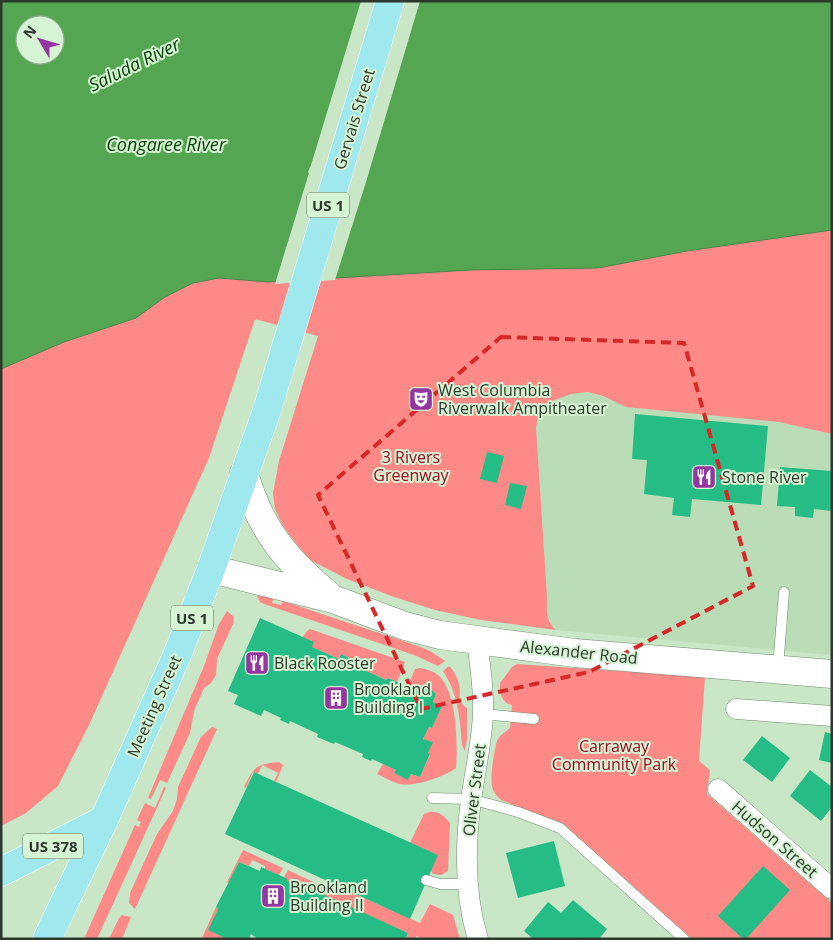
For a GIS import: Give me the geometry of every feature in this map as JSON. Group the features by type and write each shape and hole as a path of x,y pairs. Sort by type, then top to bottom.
{"main road":[{"name":"Gervais Street","path":"267,410 390,1"},
{"name":"Meeting Street","path":"47,939 104,820 178,653 211,569 267,410"},
{"name":"US 378","path":"1,872 104,820"}],"street":[{"name":"Alexander Road","path":"244,473 253,500 274,541 293,564 333,599"},
{"name":"Alexander Road","path":"211,569 333,599 405,626 440,635 575,653 832,674"},
{"name":"Oliver Street","path":"477,641 483,714 480,747 471,799 468,839 468,884 478,939"},
{"path":"736,709 832,716"},
{"name":"Hudson Street","path":"718,790 832,889"}],"lane":[{"path":"778,670 784,592"},
{"path":"483,714 534,719"},
{"path":"432,798 471,799 518,812 560,828 684,939"},
{"path":"426,880 440,884 468,884"}],"highlighted area":[{"path":"501,337 684,343 753,586 589,672 421,709 318,495"}],"shaded area":[{"path":"588,392 613,400 779,422 832,434 832,655 556,630 554,628 547,615 536,427 539,413 549,402 571,394"}],"green space":[{"name":"3 Rivers Greenway","path":"832,230 832,434 779,422 626,407 603,396 588,392 571,394 549,402 539,413 536,427 547,610 548,619 556,630 481,620 435,610 347,579 308,559 283,526 275,509 273,493 279,461 318,336 255,319 209,458 89,725 58,786 26,813 1,826 1,369 64,342 136,318 165,297 193,283 219,278 268,282 471,270 598,268 687,251"},
{"path":"257,596 274,597 272,603 281,605 283,601 418,646 445,661 438,666 414,655 264,604 260,602"},
{"path":"227,611 234,617 233,624 217,659 216,675 211,683 204,688 194,711 190,733 167,783 160,780 151,799 148,798 204,666 219,624"},
{"path":"310,629 405,662 397,682 389,678 386,680 360,668 362,664 341,654 339,659 312,647 303,637"},
{"name":"Carraway Community Park","path":"517,664 705,677 699,761 710,770 707,794 832,903 832,939 692,939 564,825 501,800 494,792 492,786 493,764 497,741 510,728 512,705 502,697 500,683 512,667"},
{"path":"449,666 458,680 460,700 467,708 465,751 462,745 455,697 443,671"},
{"path":"420,668 438,675 449,693 455,718 456,768 444,775 429,780 405,785 377,774 383,764 396,770 394,773 408,779 411,774 420,777 430,755 428,753 432,742 423,739 429,727 432,728 442,706 433,702 436,694 426,684 421,692 408,686 415,669"},
{"path":"212,727 217,729 135,909 129,903 130,893 157,834 173,811 178,787 201,737"},
{"path":"279,762 283,765 276,782 274,781 278,773 262,765"},
{"path":"262,765 258,774 253,772 246,788 244,787 253,771"},
{"path":"164,787 166,788 97,939 84,939 135,825 139,827 141,822 137,820 145,803 155,808"},
{"path":"429,812 441,814 450,823 448,871 441,875 433,874 410,843 424,814"},
{"path":"243,850 283,868 279,875 265,869 265,866 252,860 249,866 239,862 229,883 227,882"},
{"path":"288,870 341,895 344,889 420,923 430,904 453,915 460,939 422,939 416,936 415,939 407,939 408,933 287,881 284,877"},
{"path":"216,907 218,909 209,930 227,939 202,938"},
{"path":"122,915 131,917 122,939 109,939 119,918"}],"water":[{"name":"Congaree River","path":"1,1 832,1 832,230 687,251 598,268 471,270 268,282 219,278 193,283 165,297 136,318 64,342 1,369"}],"pier":[{"path":"361,1 420,1 335,280 275,284 308,172"}],"building":[{"name":"Stone River","path":"635,414 768,426 761,505 692,499 690,517 672,515 674,498 644,494 647,460 632,459"},
{"path":"487,452 504,456 497,483 480,479"},
{"path":"780,467 832,471 832,511 814,509 813,518 795,516 795,507 777,506"},
{"path":"510,483 527,486 521,509 505,505"},
{"name":"Brookland Building I","path":"260,618 314,642 312,647 339,659 341,654 362,664 360,668 386,680 388,678 421,692 425,683 436,694 433,702 442,706 432,728 429,727 423,739 433,742 420,777 411,774 408,780 394,773 396,770 372,759 371,761 362,757 363,754 335,742 334,744 317,737 318,734 290,721 289,724 264,710 261,716 234,704 238,695 228,691"},
{"path":"825,732 832,734 832,763 819,760"},
{"path":"762,736 790,758 772,782 743,760"},
{"path":"810,770 832,787 832,807 821,821 790,796"},
{"path":"254,772 438,855 410,919 225,834"},
{"path":"554,841 565,886 518,898 506,853"},
{"name":"Brookland Building II","path":"239,862 260,871 261,867 288,879 287,881 295,884 296,882 408,933 406,939 258,939 251,934 249,939 227,939 208,930 218,909 216,907"},
{"path":"763,866 790,890 746,939 743,939 718,916"},
{"path":"573,900 607,929 599,939 579,939 578,937 576,939 533,939 524,931 548,902 561,913"}],"place":[{"name":"West Columbia Riverwalk Ampitheater","path":"421,399"},
{"name":"Stone River","path":"704,477"},
{"name":"Black Rooster","path":"257,663"},
{"name":"Brookland Building I","path":"336,698"},
{"name":"Brookland Building II","path":"273,896"}],"water label":[{"name":"Saluda River","path":"134,64"}]}
